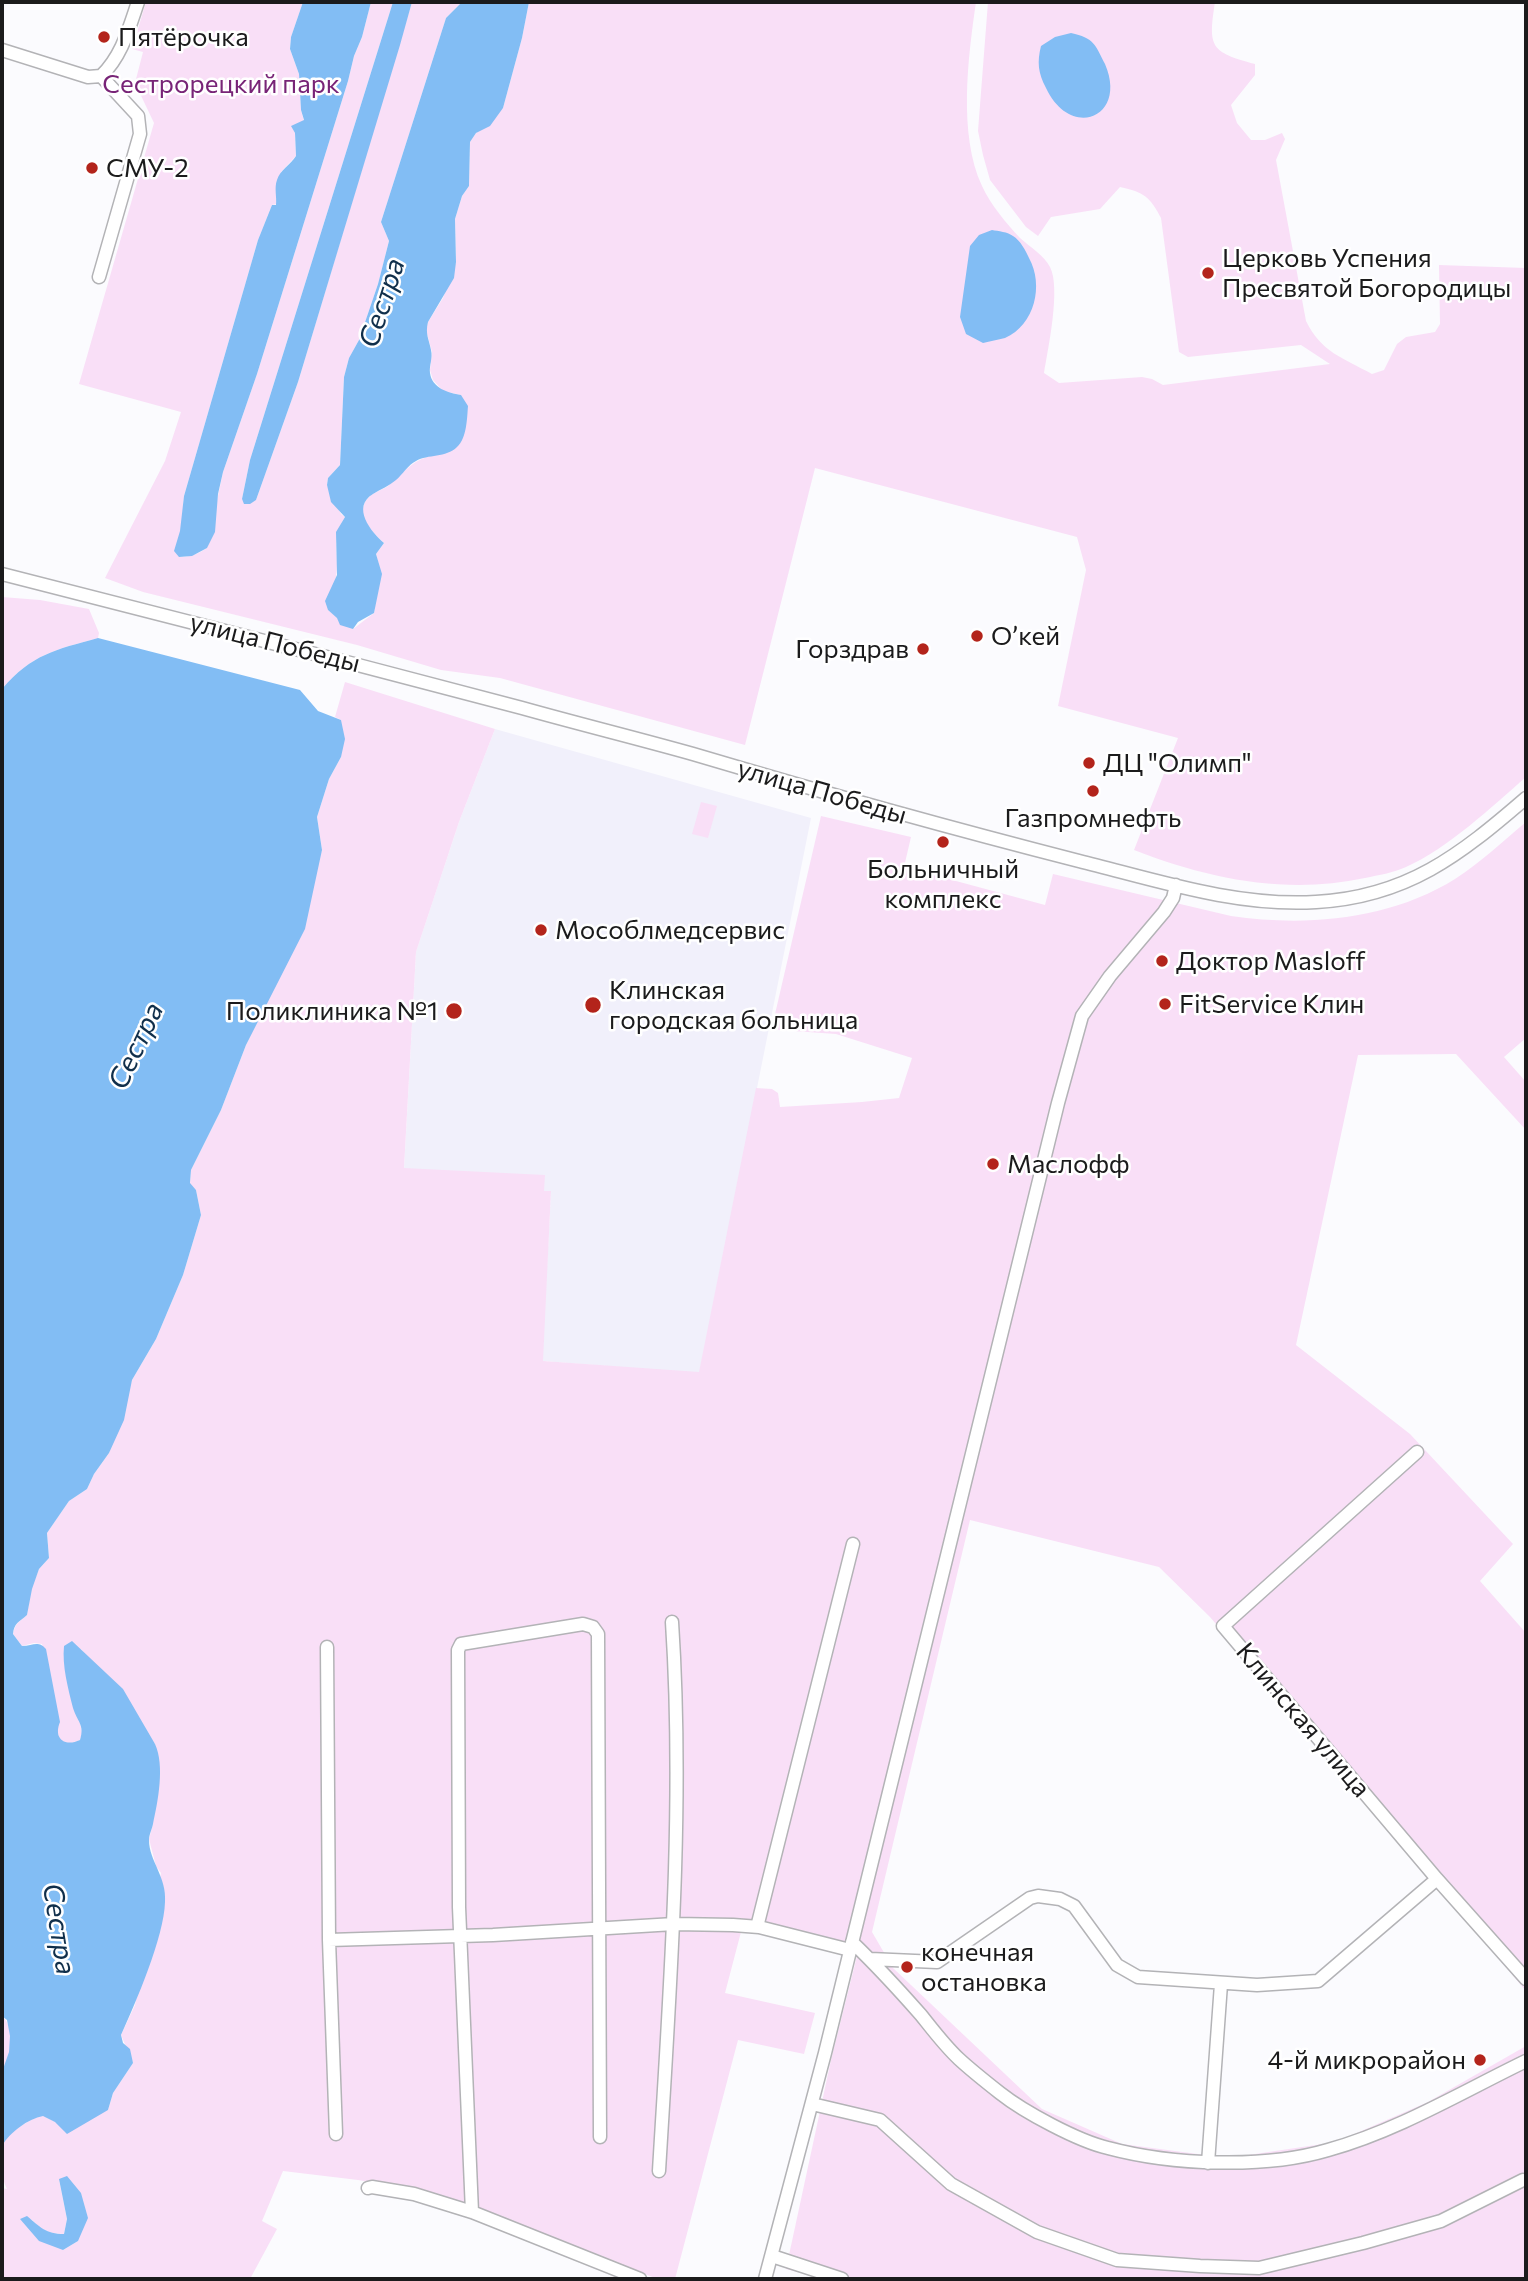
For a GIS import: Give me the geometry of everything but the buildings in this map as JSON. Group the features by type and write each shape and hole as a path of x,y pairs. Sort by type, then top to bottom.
{"street":[{"path":"2,50 88,77 101,76 113,63 125,41 138,2"},
{"path":"99,277 140,134 138,116 101,76"},
{"name":"улица Победы","path":"2,574 598,728 921,820 1176,885 1234,897 1313,902 1357,897 1399,886 1438,867 1526,798"},
{"path":"765,2279 812,2104 1058,1103 1082,1016 1110,976 1164,912 1173,898 1176,885"},
{"name":"Клинская улица","path":"1417,1452 1223,1626 1437,1879 1526,1979"},
{"path":"757,1927 853,1544"},
{"path":"659,2171 674,1924 677,1754 672,1622"},
{"path":"472,2212 460,1936 458,1650 461,1644 583,1624 593,1627 598,1634 600,2137"},
{"path":"327,1647 329,1940 335,2134"},
{"path":"870,1959 937,1962 1030,1898 1038,1896 1060,1899 1074,1906 1117,1965 1138,1977 1257,1985 1318,1981 1437,1879"},
{"path":"329,1940 674,1924 757,1927 851,1946 870,1959 959,2059 1003,2095 1049,2124 1107,2148 1186,2162 1287,2158 1326,2151 1396,2124 1526,2061"},
{"path":"1208,2163 1220,1984"},
{"path":"812,2104 880,2120 951,2184 1037,2232 1117,2260 1259,2268 1363,2244 1441,2221 1523,2180"},
{"path":"368,2188 414,2194 472,2212 640,2279"},
{"path":"772,2256 842,2279"}],"shaded area":[{"name":"Клинская городская больница","path":"495,729 811,818 700,1373 542,1361 551,1192 404,1169 416,952 459,822"}],"green space":[{"name":"Сестрорецкий парк","path":"146,2 303,2 291,37 290,49 299,74 304,121 292,127 295,133 296,156 281,172 276,193 277,204 272,205 258,240 184,496 179,557 194,555 207,548 223,472 257,374 371,2 393,2 250,460 242,499 245,504 256,500 298,382 412,2 462,2 446,18 381,222 389,241 378,284 344,377 340,465 328,478 327,485 345,517 338,533 336,577 328,610 353,629 374,613 380,569 376,554 384,543 366,522 363,509 365,503 371,495 388,486 411,465 427,457 461,395 443,391 433,380 430,370 432,352 426,330 443,298 456,262 455,219 462,196 469,186 470,142 503,108 529,2 976,2 968,71 967,119 970,143 982,186 989,200 1020,238 1041,255 1050,267 1054,303 1044,373 1059,383 1142,377 1163,385 1330,364 1301,345 1188,357 1179,352 1161,218 1150,200 1141,193 1120,187 1100,209 1051,217 1038,236 1026,227 990,180 978,131 988,2 1215,2 1212,29 1216,45 1229,56 1255,64 1255,75 1231,105 1237,123 1251,140 1265,140 1282,133 1285,139 1276,160 1306,321 1326,347 1372,374 1384,370 1397,344 1406,337 1435,332 1440,324 1439,265 1526,268 1526,777 1469,826 1422,859 1386,874 1365,878 1306,885 1248,881 1190,869 1134,850 1178,738 1058,706 1086,570 1077,537 815,468 745,745 500,678 441,670 357,645 143,592 105,578 165,461 181,412 79,384 154,123 135,83 143,52 132,49"},
{"path":"2,597 40,600 89,609 99,633 98,638 45,655 24,668 2,689"},
{"path":"345,682 495,729 459,822 416,952 404,1168 545,1175 544,1191 551,1191 543,1361 699,1372 756,1088 772,1089 778,1093 780,1107 899,1098 912,1058 836,1034 779,1030 772,1027 821,816 911,837 904,867 1045,905 1053,874 1231,916 1288,921 1375,912 1430,893 1464,873 1526,822 1526,1038 1504,1057 1526,1082 1526,1130 1456,1054 1358,1055 1296,1345 1410,1434 1513,1544 1480,1581 1526,1633 1526,1991 1210,1617 1159,1567 970,1520 872,1932 893,1968 1042,2109 1122,2144 1228,2158 1336,2142 1428,2102 1526,2046 1526,2279 824,2279 786,2269 831,2060 857,1956 852,1942 741,1932 725,1993 815,2013 804,2054 738,2040 675,2279 658,2279 421,2191 283,2171 262,2221 277,2229 250,2279 2,2279 2,2188 7,2189 3,2179 2,2145 14,2131 43,2115 55,2122 108,2110 113,2093 133,2063 121,2035 135,2005 161,1873 156,1866 149,1839 153,1824 155,1744 81,1649 79,1718 82,1733 80,1740 74,1742 67,1743 59,1739 42,1644 22,1646 13,1634 16,1625 27,1615 31,1589 39,1569 49,1558 47,1533 69,1501 87,1489 109,1453 132,1380 156,1339 183,1275 201,1215 196,1190 190,1184 191,1170 221,1110 246,1045 270,994 322,850 317,817 329,779 341,757 341,720 335,717","holes":["59,2179 78,2241 63,2250 20,2219 32,2220 43,2229 64,2234 67,2219"]},
{"path":"701,802 717,806 708,838 692,834"},
{"path":"2,2016 10,2035 9,2051 2,2072"}],"water":[{"path":"303,2 371,2 257,374 223,472 215,532 207,548 192,556 179,557 174,551 180,531 184,496 258,240 272,205 276,205 278,176 296,156 295,133 291,126 304,120 299,74 290,49 291,37"},
{"path":"393,2 412,2 298,382 256,500 244,504 242,499 250,460"},
{"name":"Сестра","path":"462,2 529,2 503,108 490,126 476,133 470,142 469,186 462,196 455,219 454,278 427,326 431,378 441,389 461,395 468,406 466,428 463,438 453,450 416,461 399,478 367,499 363,512 365,519 384,543 376,554 382,574 374,613 358,622 353,629 340,625 328,610 325,601 337,575 336,532 345,517 331,502 327,485 328,478 340,465 344,377 378,284 389,241 381,222 446,18"},
{"path":"1071,33 1085,37 1093,43 1105,64 1110,82 1109,98 1103,109 1093,116 1082,118 1069,114 1057,104 1046,88 1040,72 1041,46 1055,37"},
{"path":"992,230 1011,235 1023,246 1034,269 1036,292 1030,314 1024,324 1005,338 983,343 966,334 960,317 970,246 979,235"},
{"name":"Сестра","path":"98,638 300,690 318,711 341,720 345,739 341,757 329,779 317,817 322,850 305,929 246,1045 221,1110 191,1170 190,1183 196,1190 201,1215 183,1275 156,1339 132,1380 124,1420 109,1453 87,1489 69,1501 47,1533 49,1558 39,1569 27,1615 14,1627 13,1634 22,1646 38,1644 46,1649 60,1722 58,1733 62,1740 75,1742 80,1740 81,1735 81,1727 69,1693 64,1661 64,1646 72,1641 123,1689 155,1744 160,1763 160,1784 149,1840 163,1885 165,1902 155,1951 121,2035 123,2043 130,2049 133,2063 113,2093 108,2110 67,2134 55,2122 43,2116 37,2118 15,2131 2,2146 2,2072 9,2052 10,2036 7,2020 2,2016 2,689 24,668 45,655"},
{"path":"67,2176 81,2193 88,2218 78,2241 63,2250 39,2241 20,2219 27,2216 48,2231 64,2234 67,2219 59,2179"}],"place":[{"name":"Пятёрочка","path":"104,37"},
{"name":"СМУ-2","path":"92,168"},
{"name":"Церковь Успения Пресвятой Богородицы","path":"1208,273"},
{"name":"О’кей","path":"977,636"},
{"name":"Горздрав","path":"923,649"},
{"name":"ДЦ \"Олимп\"","path":"1089,763"},
{"name":"Газпромнефть","path":"1093,791"},
{"name":"Больничный комплекс","path":"943,842"},
{"name":"Мособлмедсервис","path":"541,930"},
{"name":"Доктор Masloff","path":"1162,961"},
{"name":"FitService Клин","path":"1165,1004"},
{"name":"Клинская городская больница","path":"593,1005"},
{"name":"Поликлиника №1","path":"454,1011"},
{"name":"Маслофф","path":"993,1164"},
{"name":"конечная остановка","path":"907,1967"},
{"name":"4-й микрорайон","path":"1480,2060"}]}
